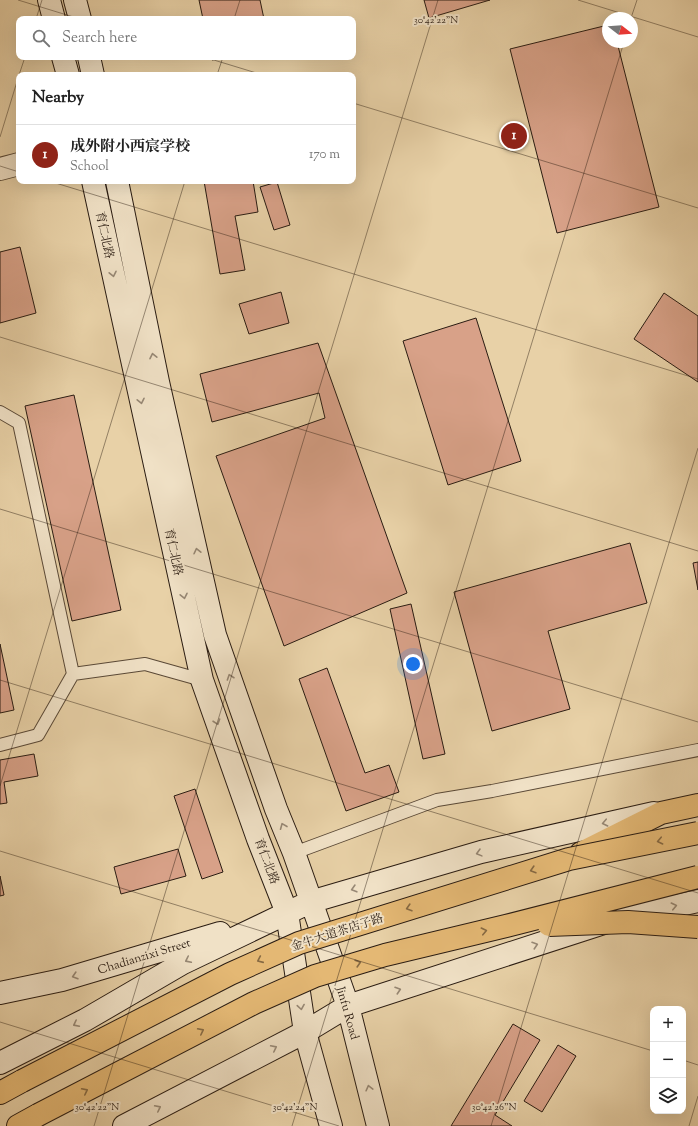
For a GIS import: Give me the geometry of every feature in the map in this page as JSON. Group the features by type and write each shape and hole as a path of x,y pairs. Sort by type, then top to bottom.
{"highway":[{"path":"569,860 661,813 698,804"},
{"name":"金牛大道茶店子路","path":"0,1093 230,974 299,943 569,860 698,833"},
{"path":"18,1126 254,1003 316,976 385,955 698,877"},
{"path":"506,926 628,922 698,927"}],"street":[{"path":"49,0 53,16"},
{"path":"75,0 79,16"},
{"path":"64,60 67,72"},
{"path":"90,60 92,72"},
{"path":"0,169 16,165"},
{"name":"育仁北路","path":"94,184 202,680 258,839 287,913"},
{"name":"Jinfu Road","path":"118,184 158,382 216,635 276,809 294,853 310,902 348,1006 378,1126"},
{"path":"0,1063 85,1020 183,963 310,902 481,852 603,823 698,804"},
{"path":"124,1126 305,1032 348,1006 616,919 698,901"},
{"path":"287,913 305,1032 331,1126"},
{"name":"Chadianzixi Street","path":"0,993 62,980 287,913"}],"lane":[{"path":"0,412 19,422 73,674 38,735 0,745"},
{"path":"73,674 145,664 202,680"},
{"path":"294,853 437,800 492,791 698,750"}],"building":[{"path":"199,0 260,0 263,16 202,16"},
{"path":"424,0 490,0 429,18"},
{"path":"602,26 602,48 619,48 659,207 557,233 510,49"},
{"path":"205,184 253,184 258,212 235,216 245,270 220,274"},
{"path":"270,184 278,184 290,225 274,230 260,187"},
{"path":"20,247 36,313 0,323 0,252"},
{"path":"281,292 289,323 249,334 239,304"},
{"path":"664,293 698,316 698,382 634,339"},
{"path":"476,318 521,461 448,485 403,341"},
{"path":"318,343 407,593 284,646 216,456 325,418 319,393 212,422 200,374"},
{"path":"74,395 121,610 72,621 25,406"},
{"path":"630,543 647,603 548,631 570,709 492,731 454,592"},
{"path":"698,562 698,590 693,563"},
{"path":"411,604 445,754 423,759 390,609"},
{"path":"0,644 14,710 0,713"},
{"path":"327,668 365,773 389,765 399,792 346,811 299,679"},
{"path":"34,754 38,776 4,782 7,803 0,804 0,760"},
{"path":"195,789 223,872 202,879 174,796"},
{"path":"178,849 186,876 121,894 114,867"},
{"path":"0,876 4,895 0,896"},
{"path":"513,1024 540,1040 495,1115 512,1126 451,1126"},
{"path":"558,1045 576,1056 542,1112 524,1101"}],"place":[{"name":"成外附小西宸学校","path":"514,136"}]}
